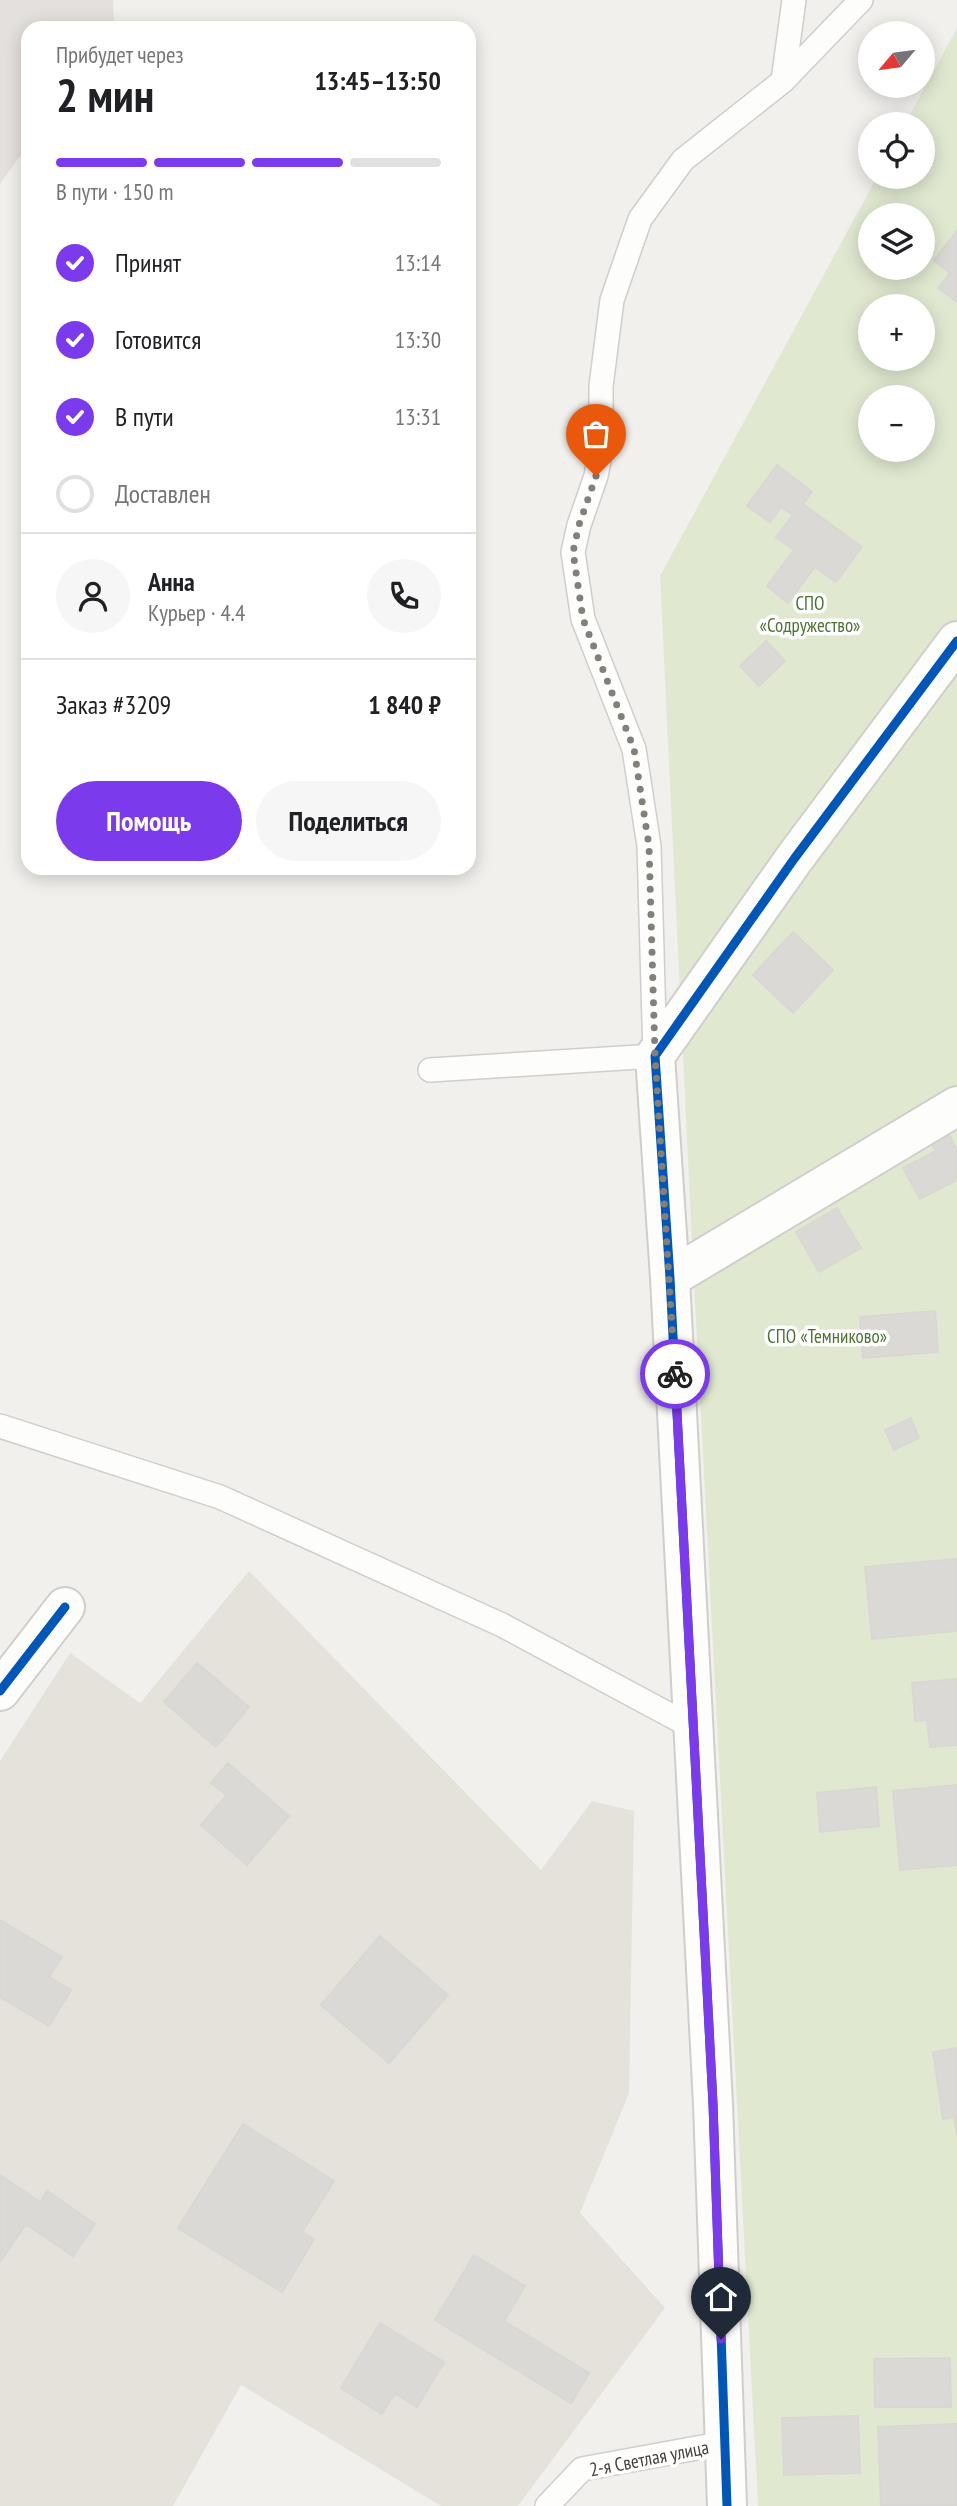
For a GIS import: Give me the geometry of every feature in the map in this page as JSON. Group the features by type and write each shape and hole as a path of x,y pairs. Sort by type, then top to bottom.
{"street":[{"path":"727,2506 713,2104 670,1278 655,1056 794,859 957,641"},
{"path":"670,1278 957,1106"},
{"path":"0,1692 65,1607"}],"lane":[{"path":"783,81 794,0"},
{"path":"430,1070 655,1056 649,846 638,773 634,749 583,619 573,552 601,450 601,386 612,300 640,219 683,160 783,81 862,0"},
{"path":"0,1426 220,1497 502,1625 694,1728"},
{"name":"2-я Светлая улица","path":"547,2506 582,2469 724,2443"}],"shaded area":[{"path":"0,0 113,0 114,21 21,21 21,155 0,184"},
{"path":"249,1571 541,1870 592,1801 634,1811 629,2093 580,2213 665,2308 518,2506 441,2506 241,2385 173,2506 0,2506 0,1761 70,1653 140,1703"}],"green space":[{"path":"957,28 957,2506 758,2506 660,576 858,212 858,280 935,280 935,203 863,203 870,189 935,189 935,112 912,112 919,98 935,98 935,69"}],"building":[{"path":"957,231 957,302 938,288 950,273 935,259"},
{"path":"777,465 812,492 803,504 862,547 836,582 815,567 788,603 767,586 794,550 776,537 793,515 781,507 770,522 747,506"},
{"path":"766,641 785,661 759,686 740,666"},
{"path":"793,932 833,970 793,1013 753,975"},
{"path":"949,1135 957,1149 957,1180 920,1199 903,1168 936,1151 932,1144"},
{"path":"837,1208 861,1248 819,1272 796,1232"},
{"path":"935,1311 938,1352 863,1358 860,1317"},
{"path":"911,1418 919,1438 894,1450 885,1430"},
{"path":"957,1559 957,1631 872,1639 865,1567"},
{"path":"197,1663 249,1707 216,1747 164,1702"},
{"path":"957,1679 957,1745 930,1747 927,1720 915,1721 912,1683"},
{"path":"228,1763 289,1816 247,1865 201,1825 227,1795 211,1783"},
{"path":"957,1785 957,1865 900,1870 893,1791"},
{"path":"876,1787 879,1826 820,1832 817,1793"},
{"path":"0,1920 62,1957 49,1977 71,1990 49,2026 0,1997"},
{"path":"380,1936 448,1995 389,2063 321,2005"},
{"path":"957,2048 957,2136 954,2117 943,2119 933,2052"},
{"path":"243,2124 334,2181 302,2232 314,2239 282,2292 178,2228"},
{"path":"0,2175 40,2202 47,2191 95,2224 73,2256 26,2224 0,2262"},
{"path":"474,2255 525,2286 504,2321 589,2373 571,2403 435,2320"},
{"path":"380,2323 444,2362 417,2407 395,2393 382,2414 341,2388"},
{"path":"950,2358 951,2407 875,2407 874,2359"},
{"path":"858,2416 860,2473 784,2475 782,2418"},
{"path":"957,2424 957,2506 881,2506 878,2427"}],"cycle path":[{"path":"727,2506 713,2104 670,1278 655,1056 794,859 957,641"},
{"path":"0,1691 65,1607"}],"way so far":[{"path":"596,476 573,552 583,619 634,749 649,846 655,1056 675,1374"}],"route":[{"path":"675,1374 713,2104 721,2339"}],"park label":[{"name":"СПО «Содружество»","path":"810,614"},
{"name":"СПО «Темниково»","path":"827,1336"}]}
